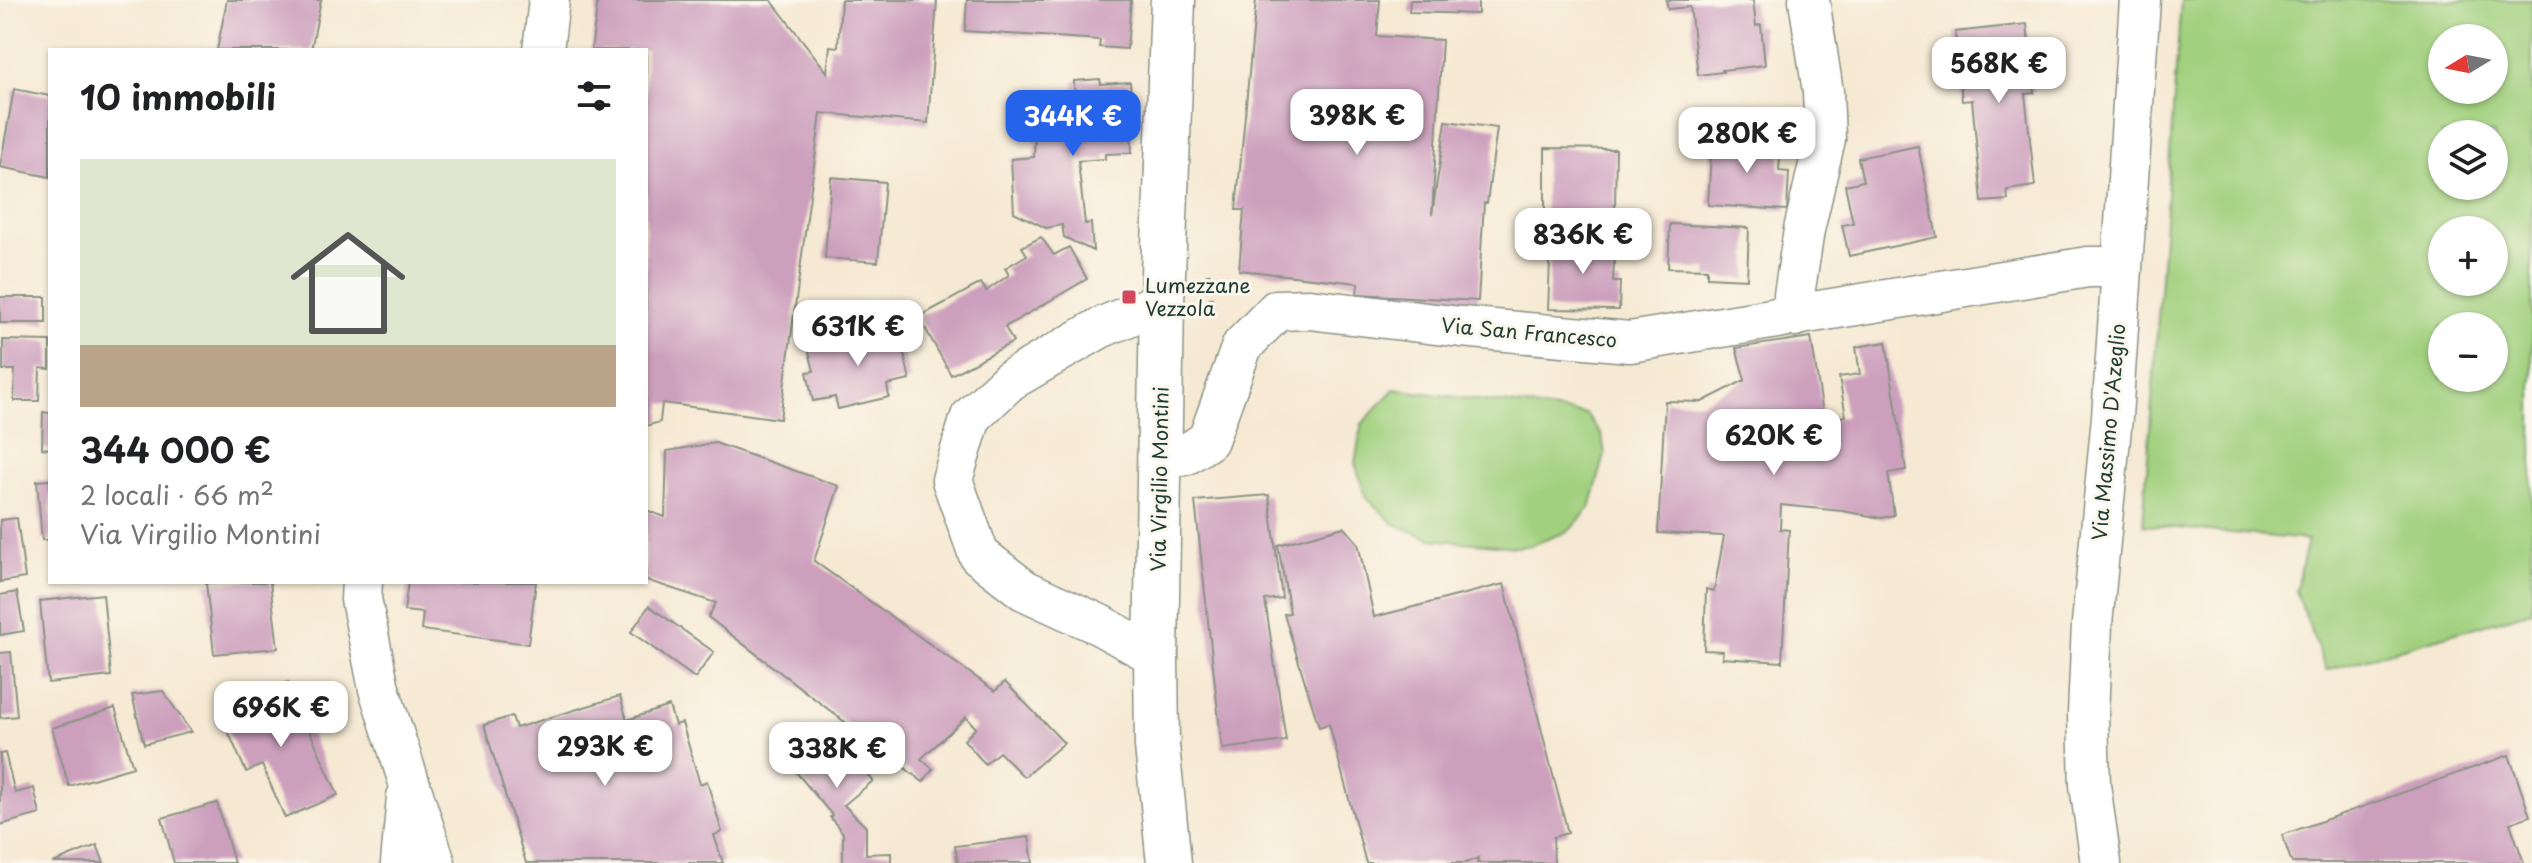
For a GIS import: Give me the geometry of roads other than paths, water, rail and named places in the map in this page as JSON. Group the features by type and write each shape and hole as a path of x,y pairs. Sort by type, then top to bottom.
{"main road":[{"name":"Via Virgilio Montini","path":"1169,863 1157,746 1156,656 1162,302 1173,0"}],"street":[{"path":"543,48 549,0"},
{"path":"1795,316 1794,295 1804,230 1825,139 1823,92 1809,0"},
{"name":"Via Massimo D'Azeglio","path":"2101,863 2090,785 2088,714 2092,624 2112,417 2140,0"},
{"name":"Via San Francesco","path":"1161,457 1185,455 1208,440 1242,346 1277,310 1309,309 1630,342 2088,267 2121,267"},
{"path":"1156,656 1100,625 1024,590 979,555 952,480 971,417 1009,381 1100,328 1162,302"},
{"path":"362,584 361,599 379,689 435,863"},
{"path":"401,863 409,777"}],"place":[{"name":"Lumezzane Vezzola","path":"1129,297"}]}
